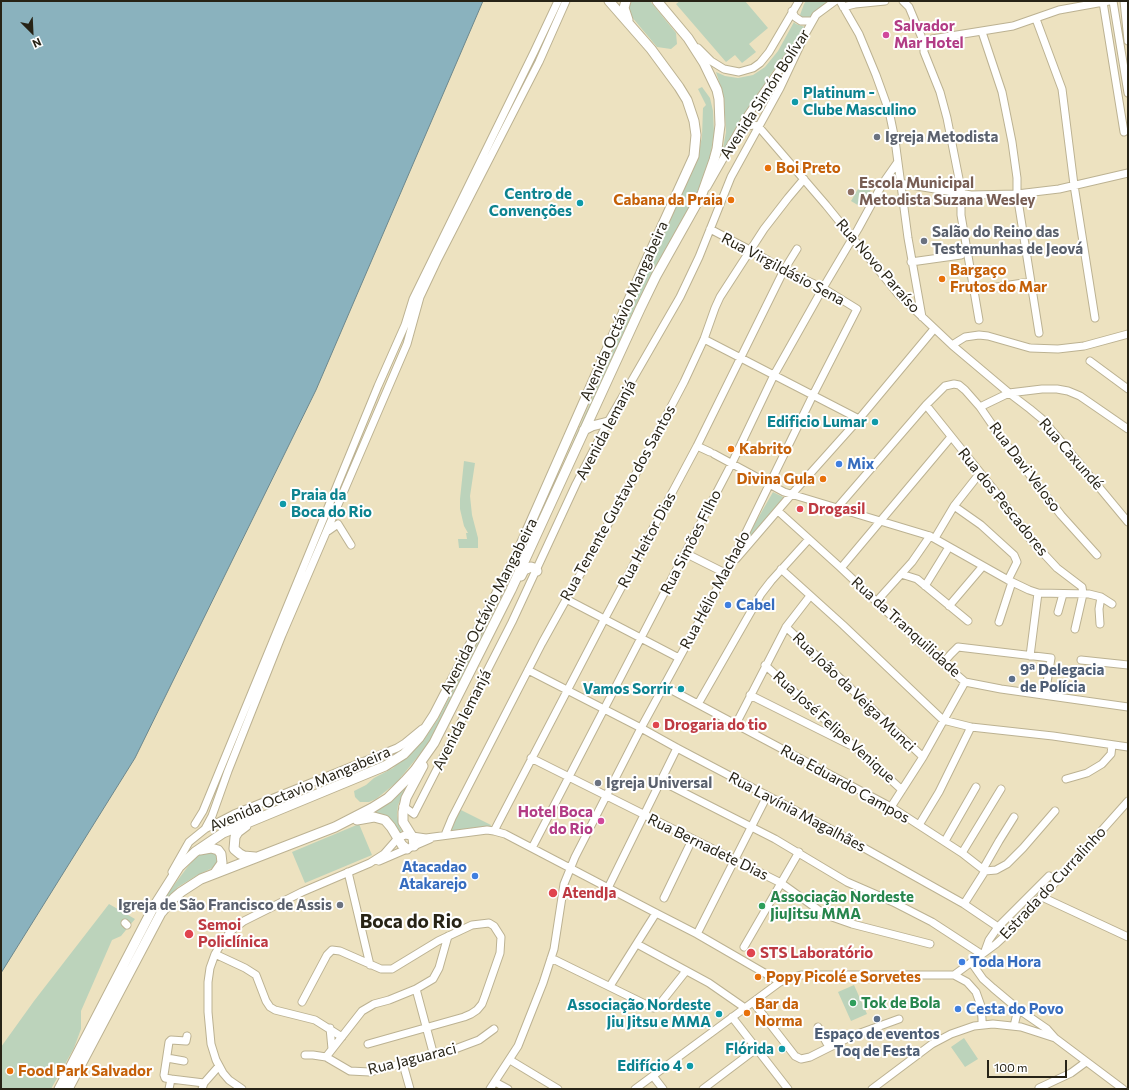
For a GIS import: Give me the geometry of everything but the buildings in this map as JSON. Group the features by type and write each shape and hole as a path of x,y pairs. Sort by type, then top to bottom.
{"main road":[{"name":"Avenida Octávio Mangabeira","path":"59,1089 152,908 179,867 195,852 223,833 373,771 395,760 413,746 434,715 515,558 642,268 694,156 696,135 694,121 687,100 651,49 609,1"},
{"path":"626,1 624,8 630,25"},
{"name":"Avenida Octávio Mangabeira","path":"68,1089 166,906 181,892 196,882 335,827 364,813 388,798 415,770 434,743 511,590 656,276 702,194 717,149 720,125 719,99 713,80 704,62 688,38 657,1"},
{"path":"584,430 592,426 608,422"},
{"path":"511,590 516,585 524,570 531,567 537,571"},
{"path":"335,827 369,818 379,818 388,823 402,845 410,848 414,841 403,822 403,806 434,743"},
{"path":"257,818 238,832 235,837 234,845 234,848 240,854 244,856 257,857"},
{"path":"195,852 211,848 218,850 221,854 222,862 214,874"}],"street":[{"path":"195,824 203,811 378,386 405,325 413,299 531,60 558,1"},
{"path":"205,829 212,816 228,771 282,635 407,344 420,296 540,62 566,1"},
{"name":"Avenida Simón Bolívar","path":"688,38 717,65 729,71 744,71 757,66 765,58 799,1"},
{"name":"Avenida Simón Bolívar","path":"702,194 709,185 755,104 805,35 812,21 822,10 835,1"},
{"path":"885,1 842,4 859,34 885,99 892,126 911,262 922,317"},
{"path":"903,1 909,7 924,43 924,52 944,105 962,194 961,216 979,320"},
{"path":"1113,1 1128,92"},
{"path":"1124,1 1128,40"},
{"path":"924,43 932,39 1013,26 1059,10 1106,2 1124,132"},
{"path":"792,11 795,17 801,21 812,21"},
{"path":"1036,19 1062,89 1074,185 1095,318"},
{"path":"982,32 998,77 1012,142 1017,178 1017,194 1039,333"},
{"name":"Avenida Iemanjá","path":"403,806 414,814 492,664 574,490 608,422 680,297 732,176 780,88 805,35"},
{"path":"731,144 748,126 758,126"},
{"name":"Rua Novo Paraíso","path":"758,126 804,179 898,294 952,346 1009,393"},
{"name":"Rua Simões Filho","path":"532,848 732,463 774,375 883,183 897,163"},
{"path":"899,183 962,194 1017,194 1059,189 1128,173"},
{"name":"Rua Tenente Gustavo dos Santos","path":"441,836 452,818 566,599 632,481 704,340 720,297 776,213 804,179"},
{"name":"Rua Virgildásio Sena","path":"710,230 750,250 784,270 823,288 857,309"},
{"name":"Rua Heitor Dias","path":"494,831 531,758 697,446 784,270 797,249"},
{"path":"911,262 961,256"},
{"path":"990,288 1030,282"},
{"name":"Rua Hélio Machado","path":"490,1089 510,1060 526,1028 551,958 564,884 570,868 605,796 731,563 813,394 857,309"},
{"path":"731,563 749,545 791,494 859,419 934,329"},
{"path":"952,346 964,337 979,335 988,336 1030,348 1058,350 1084,346 1128,334"},
{"path":"704,340 739,359 813,394 859,419"},
{"path":"1090,361 1128,389"},
{"name":"Rua Davi Veloso","path":"926,405 941,390 950,384 959,385 980,407 1002,439 1061,515 1097,555"},
{"path":"980,407 1009,393 1056,389 1068,391 1080,396 1128,429"},
{"name":"Rua Caxundé","path":"1009,393 1042,419 1128,522"},
{"path":"837,508 926,405"},
{"name":"Rua dos Pescadores","path":"926,405 995,491 1031,540 1058,568 1079,584 1083,594"},
{"path":"841,568 951,437"},
{"path":"697,446 732,463 770,485 791,494 932,537 1010,581 1038,593 1083,594 1101,597 1112,604"},
{"path":"876,602 918,555 980,472"},
{"path":"954,506 981,525 1014,555 1017,562 1010,581 999,622"},
{"name":"Rua da Tranquilidade","path":"778,511 943,664 965,682 1001,690 1128,707"},
{"path":"327,532 338,524 351,545"},
{"path":"319,528 327,532"},
{"path":"698,704 755,605 781,569 809,539"},
{"path":"925,586 949,547"},
{"path":"685,554 725,573"},
{"path":"949,606 983,566"},
{"path":"781,569 843,625 943,720 971,727 1053,736 1128,747"},
{"path":"902,574 913,577 968,622"},
{"path":"1030,656 1038,593"},
{"path":"1058,612 1063,594"},
{"path":"1075,629 1083,594"},
{"path":"736,724 750,694 786,627 810,596"},
{"path":"1100,624 1099,609 1101,597"},
{"path":"566,599 679,658"},
{"name":"Rua João da Veiga Munci","path":"786,627 923,757"},
{"path":"943,664 958,648 1051,658 1045,695"},
{"path":"1081,660 1128,665"},
{"name":"Rua José Felipe Venique","path":"765,665 902,790"},
{"name":"Rua Lavínia Magalhães","path":"528,670 641,728 858,844 964,904 998,927"},
{"path":"891,808 923,757 965,682"},
{"name":"Rua Eduardo Campos","path":"664,686 891,808 945,841 984,870"},
{"path":"750,694 856,748"},
{"name":"Avenida Octavio Mangabeira","path":"163,891 183,850 189,842 205,829 234,814 397,748 405,744 421,730 434,715"},
{"path":"919,825 942,787 971,727"},
{"path":"1066,779 1086,773 1102,764 1111,754 1112,745"},
{"path":"608,888 677,748"},
{"name":"Rua Bernadete Dias","path":"531,758 692,840 781,883 820,911 841,921 930,944"},
{"path":"661,781 752,826 799,852 847,882 893,902 932,922 983,953 989,940 998,927 1050,876"},
{"path":"945,841 976,787"},
{"path":"962,853 1001,789"},
{"path":"698,934 767,796"},
{"name":"Estrada do Curralinho","path":"954,975 1004,938 1128,801"},
{"path":"984,870 996,870 1007,864 1055,811"},
{"path":"964,904 1014,817"},
{"path":"370,863 384,854 398,838 410,834 422,838 470,832 494,831 506,834 698,934 780,982"},
{"path":"242,1089 229,1080 219,1066 211,1044 208,1012 208,982 210,968 215,954 226,936 239,924 258,913 302,892 370,863 441,836"},
{"path":"664,898 692,840"},
{"path":"744,947 799,852"},
{"path":"348,872 370,964"},
{"path":"1042,897 1128,937"},
{"path":"610,986 656,913"},
{"path":"302,1002 327,955 332,950 340,951 381,969 392,969 448,936 472,925 489,923 494,926 501,937 500,953 482,1004 477,1010 464,1017 368,1044"},
{"path":"326,1057 362,1011 368,1007 416,989 433,979 437,974 448,936"},
{"path":"637,944 714,986 745,1008"},
{"path":"215,954 245,968 256,975 266,1001 270,1007 275,1010 315,1020 330,1028 342,1037"},
{"path":"551,958 655,1008 686,971"},
{"path":"971,962 983,979 1018,1009 1047,1029 1055,1038 1123,1089"},
{"path":"635,1089 780,982 794,976 808,974 954,975 967,982 976,992 981,1006 982,1025"},
{"path":"416,989 434,1056"},
{"path":"753,1002 799,1059 806,1059 852,1036 899,1019"},
{"path":"1014,1026 1018,1009"},
{"path":"732,1017 788,1089"},
{"path":"872,1089 932,1044 956,1032 982,1025 1014,1026 1055,1038"},
{"path":"818,1027 829,1047"},
{"path":"330,1028 332,1049"},
{"name":"Rua Jaguaraci","path":"305,1055 326,1057 350,1071 360,1072 380,1070 434,1056 471,1043 494,1029"},
{"path":"187,1036 186,1041 169,1041 164,1076 203,1086 219,1066"},
{"path":"703,1089 756,1049"},
{"path":"167,1058 184,1061"},
{"path":"510,1060 558,1089"},
{"path":"1039,1088 1071,1073 1086,1062"},
{"path":"403,1064 410,1089"},
{"path":"653,1076 663,1089"},
{"path":"169,1089 171,1079"},
{"path":"495,1082 508,1089"}],"green space":[{"path":"628,1 650,1 676,33 677,44 671,49 657,47 631,16"},
{"path":"680,1 745,1 768,28 749,44 756,52 742,63 735,55 726,62 676,4"},
{"path":"806,1 828,1 810,19 802,18 800,15"},
{"path":"794,22 805,27 771,74 722,154 726,132 724,98 716,72 725,76 738,78 753,75 765,67 778,51"},
{"path":"702,87 710,98 713,111 714,133 710,158 704,178 686,215 636,305 515,577 429,743 397,782 376,799 369,802 360,802 355,797 354,791 393,768 425,738 438,719 512,576 551,492 698,156 702,137 703,108 706,105 698,89"},
{"path":"862,182 872,188 861,207 851,201"},
{"path":"464,461 475,463 470,496 472,515 478,538 478,548 459,548 458,539 467,539 466,533 468,533 464,526 460,509"},
{"path":"773,492 785,498 744,547 742,546"},
{"path":"409,783 398,805 397,815 399,826 402,831 397,834 371,813"},
{"path":"459,809 491,825 490,827 450,831 450,827"},
{"path":"359,824 372,855 305,883 292,852"},
{"path":"207,850 215,851 218,855 219,862 214,867 178,887 161,906 64,1089 159,905 189,865 199,855"},
{"path":"109,904 135,919 121,936 112,940 81,1011 81,1029 74,1048 51,1089 1,1089 1,1047 34,1001"},
{"name":"Tok de Bola","path":"854,985 867,1014 851,1021 838,992"},
{"path":"964,1038 978,1059 965,1067 951,1047"}],"water":[{"path":"1,1 483,1 316,390 135,758 1,973"}],"place":[{"name":"Salvador Mar Hotel","path":"886,35"},
{"name":"Platinum - Clube Masculino","path":"795,102"},
{"name":"Igreja Metodista","path":"877,137"},
{"name":"Boi Preto","path":"768,168"},
{"name":"Escola Municipal Metodista Suzana Wesley","path":"851,192"},
{"name":"Cabana da Praia","path":"731,200"},
{"name":"Centro de Convenções","path":"580,203"},
{"name":"Salão do Reino das Testemunhas de Jeová","path":"924,241"},
{"name":"Bargaço Frutos do Mar","path":"942,279"},
{"name":"Edificio Lumar","path":"875,422"},
{"name":"Kabrito","path":"731,449"},
{"name":"Mix","path":"839,464"},
{"name":"Divina Gula","path":"823,479"},
{"name":"Praia da Boca do Rio","path":"283,504"},
{"name":"Drogasil","path":"800,509"},
{"name":"Cabel","path":"728,605"},
{"name":"9ª Delegacia de Polícia","path":"1012,679"},
{"name":"Vamos Sorrir","path":"681,689"},
{"name":"Drogaria do tio","path":"656,725"},
{"name":"Igreja Universal","path":"598,783"},
{"name":"Hotel Boca do Rio","path":"601,821"},
{"name":"Atacadao Atakarejo","path":"475,876"},
{"name":"AtendJa","path":"553,893"},
{"name":"Igreja de São Francisco de Assis","path":"340,905"},
{"name":"Associação Nordeste JiuJitsu MMA","path":"762,906"},
{"name":"Semoi Policlínica","path":"189,934"},
{"name":"STS Laboratório","path":"751,953"},
{"name":"Toda Hora","path":"962,962"},
{"name":"Popy Picolé e Sorvetes","path":"758,977"},
{"name":"Tok de Bola","path":"853,1003"},
{"name":"Cesta do Povo","path":"958,1009"},
{"name":"Bar da Norma","path":"747,1013"},
{"name":"Associação Nordeste Jiu Jitsu e MMA","path":"719,1014"},
{"name":"Espaço de eventos Toq de Festa","path":"877,1019"},
{"name":"Flórida","path":"782,1049"},
{"name":"Edifício 4","path":"690,1066"},
{"name":"Food Park Salvador","path":"10,1071"}],"district":[{"name":"Boca do Rio","path":"411,922"}]}
